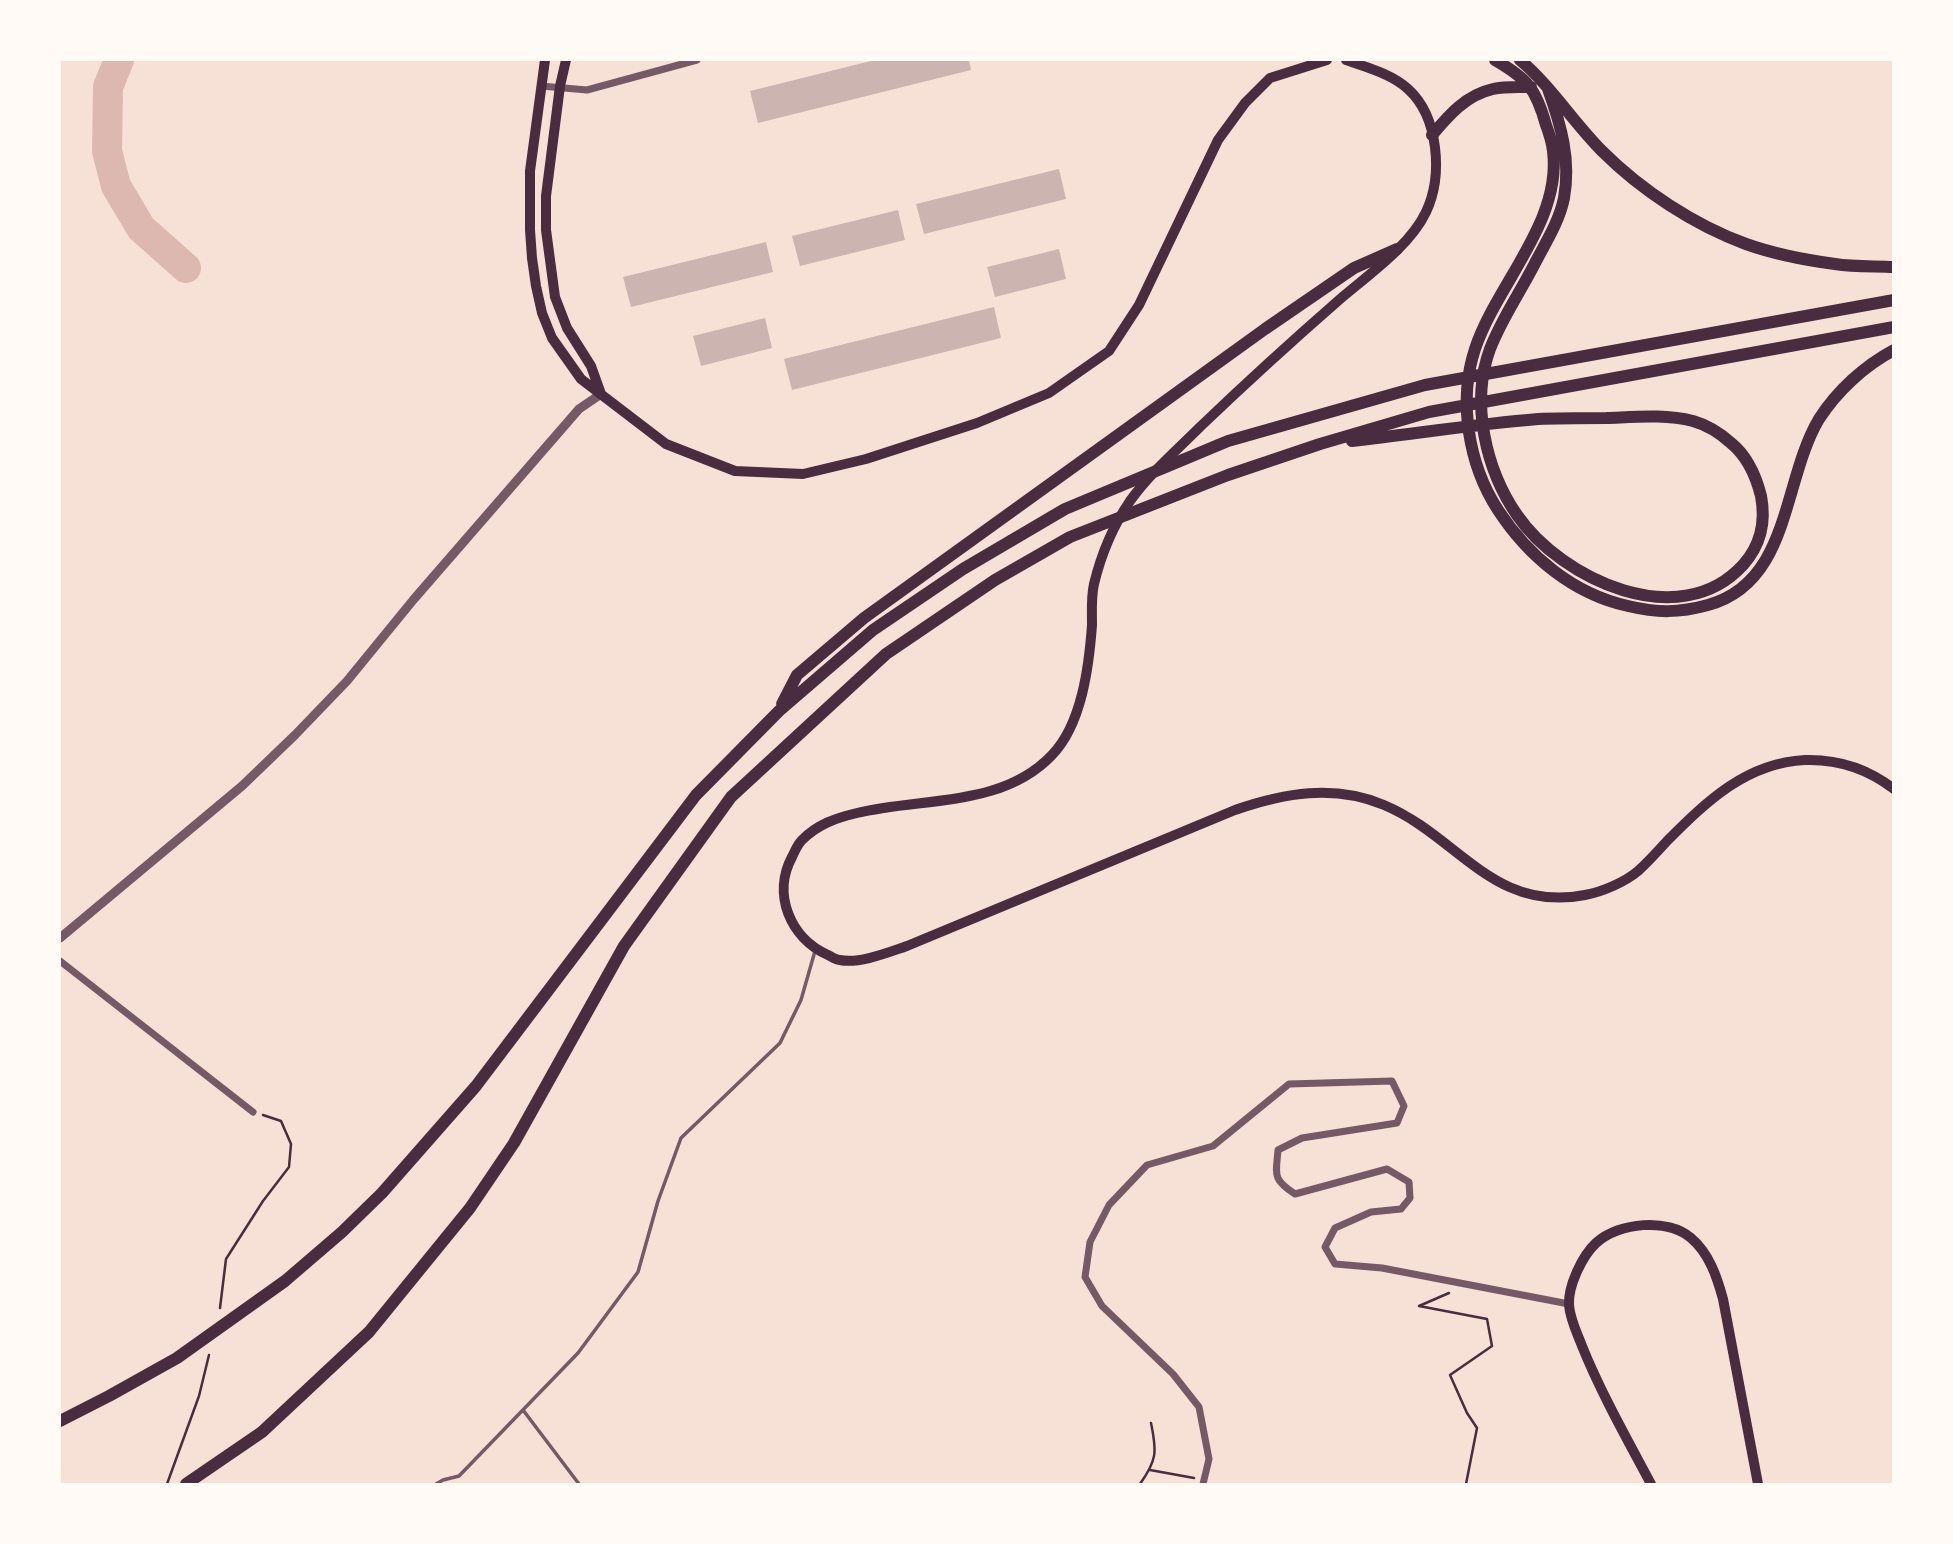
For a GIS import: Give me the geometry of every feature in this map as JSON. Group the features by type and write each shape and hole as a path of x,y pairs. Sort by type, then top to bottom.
{"highway":[{"path":"1496,60 1531,86 1538,97 1553,152 1552,182 1543,217 1490,314 1475,350 1467,394 1469,432 1477,467 1493,503 1522,542 1550,569 1586,591 1615,604 1652,612 1686,611 1719,602 1753,579 1769,557 1805,449 1819,419 1841,390 1874,362 1894,350"},
{"path":"1520,60 1534,72 1602,151 1665,202 1702,223 1745,244 1792,257 1837,265 1894,267"},
{"path":"1432,135 1452,111 1473,96 1494,88 1531,86"},
{"path":"1320,444 1538,419 1659,417 1694,422 1715,430 1734,445 1749,463 1763,508 1761,533 1751,555 1734,574 1711,588 1685,597 1650,596 1618,589 1589,577 1552,553 1533,534 1506,498 1490,462 1483,432 1481,393 1489,352 1555,225 1563,199 1566,150 1560,122 1548,89"},
{"path":"779,711 797,675 864,618 1265,328 1354,268 1397,249"},
{"path":"60,1421 177,1358 285,1281 342,1232 382,1192 476,1086 695,794 779,711 873,630 963,569 1065,509 1228,441 1425,385 1894,300"},
{"path":"186,1485 262,1432 369,1332 470,1208 514,1143 624,946 731,797 886,654 995,580 1070,537 1228,475 1429,412 1894,327"}],"main road":[{"path":"545,60 530,171 530,230 536,286 542,313 552,338 581,379 666,444 735,471 803,474 866,459 977,423 1049,393 1109,351 1139,305 1218,140 1245,103 1270,78 1326,60"},
{"path":"566,60 560,86 546,196 549,263 555,297 567,328 591,366 601,394"},
{"path":"1346,60 1386,75 1409,89 1424,110 1437,159 1436,183 1426,212 1397,249 1267,364 1162,464 1130,501 1110,536 1094,586 1082,697 1072,724 1053,754 1027,775 995,790 957,798 881,807 821,824 799,842 785,870 783,900 795,928 815,949 841,960 874,958 1235,810 1266,799 1292,794 1338,793 1384,804 1408,817 1497,882 1523,893 1561,898 1587,895 1637,872 1707,802 1731,783 1772,765 1823,759 1867,772 1894,789"},
{"path":"1651,1485 1590,1364 1573,1324 1569,1304 1574,1278 1596,1243 1615,1232 1655,1224 1674,1228 1691,1238 1717,1277 1758,1485"}],"street":[{"path":"541,86 587,90 696,60"},
{"path":"60,938 242,786 295,735 347,681 414,599 579,409 601,394"},
{"path":"60,961 253,1112"},
{"path":"1203,1482 1209,1460 1199,1407 1173,1374 1101,1306 1085,1277 1090,1242 1109,1205 1147,1165 1213,1146 1289,1084 1392,1081 1404,1106 1397,1123 1302,1138 1278,1150 1276,1175 1281,1185 1295,1194 1387,1169 1409,1182 1410,1198 1401,1209 1371,1212 1335,1227 1325,1247 1335,1264 1382,1268 1569,1304"}],"lane":[{"path":"436,1485 443,1480 459,1476 578,1353 638,1272 658,1201 681,1139 780,1043 801,1000 815,949"},
{"path":"523,1410 579,1485"}],"path":[{"path":"218,1318 226,1259 263,1201 289,1167 291,1144 281,1121 253,1112"},
{"path":"1466,1485 1477,1428 1450,1376 1492,1346 1487,1319 1419,1306 1467,1284"},
{"path":"167,1485 199,1396 211,1344"},
{"path":"1140,1485 1150,1470 1156,1448 1151,1423"},
{"path":"1150,1470 1203,1482"}],"building":[{"path":"875,60 969,60 971,70 758,123 750,91"},
{"path":"1059,169 1066,199 924,234 916,204"},
{"path":"898,210 905,240 800,266 792,236"},
{"path":"766,242 773,272 631,307 623,277"},
{"path":"1059,249 1066,279 995,297 987,267"},
{"path":"994,307 1001,338 792,390 784,359"},
{"path":"765,318 772,348 701,366 693,336"}],"waterway":[{"path":"119,60 108,87 107,151 116,186 141,228 186,268"}]}
